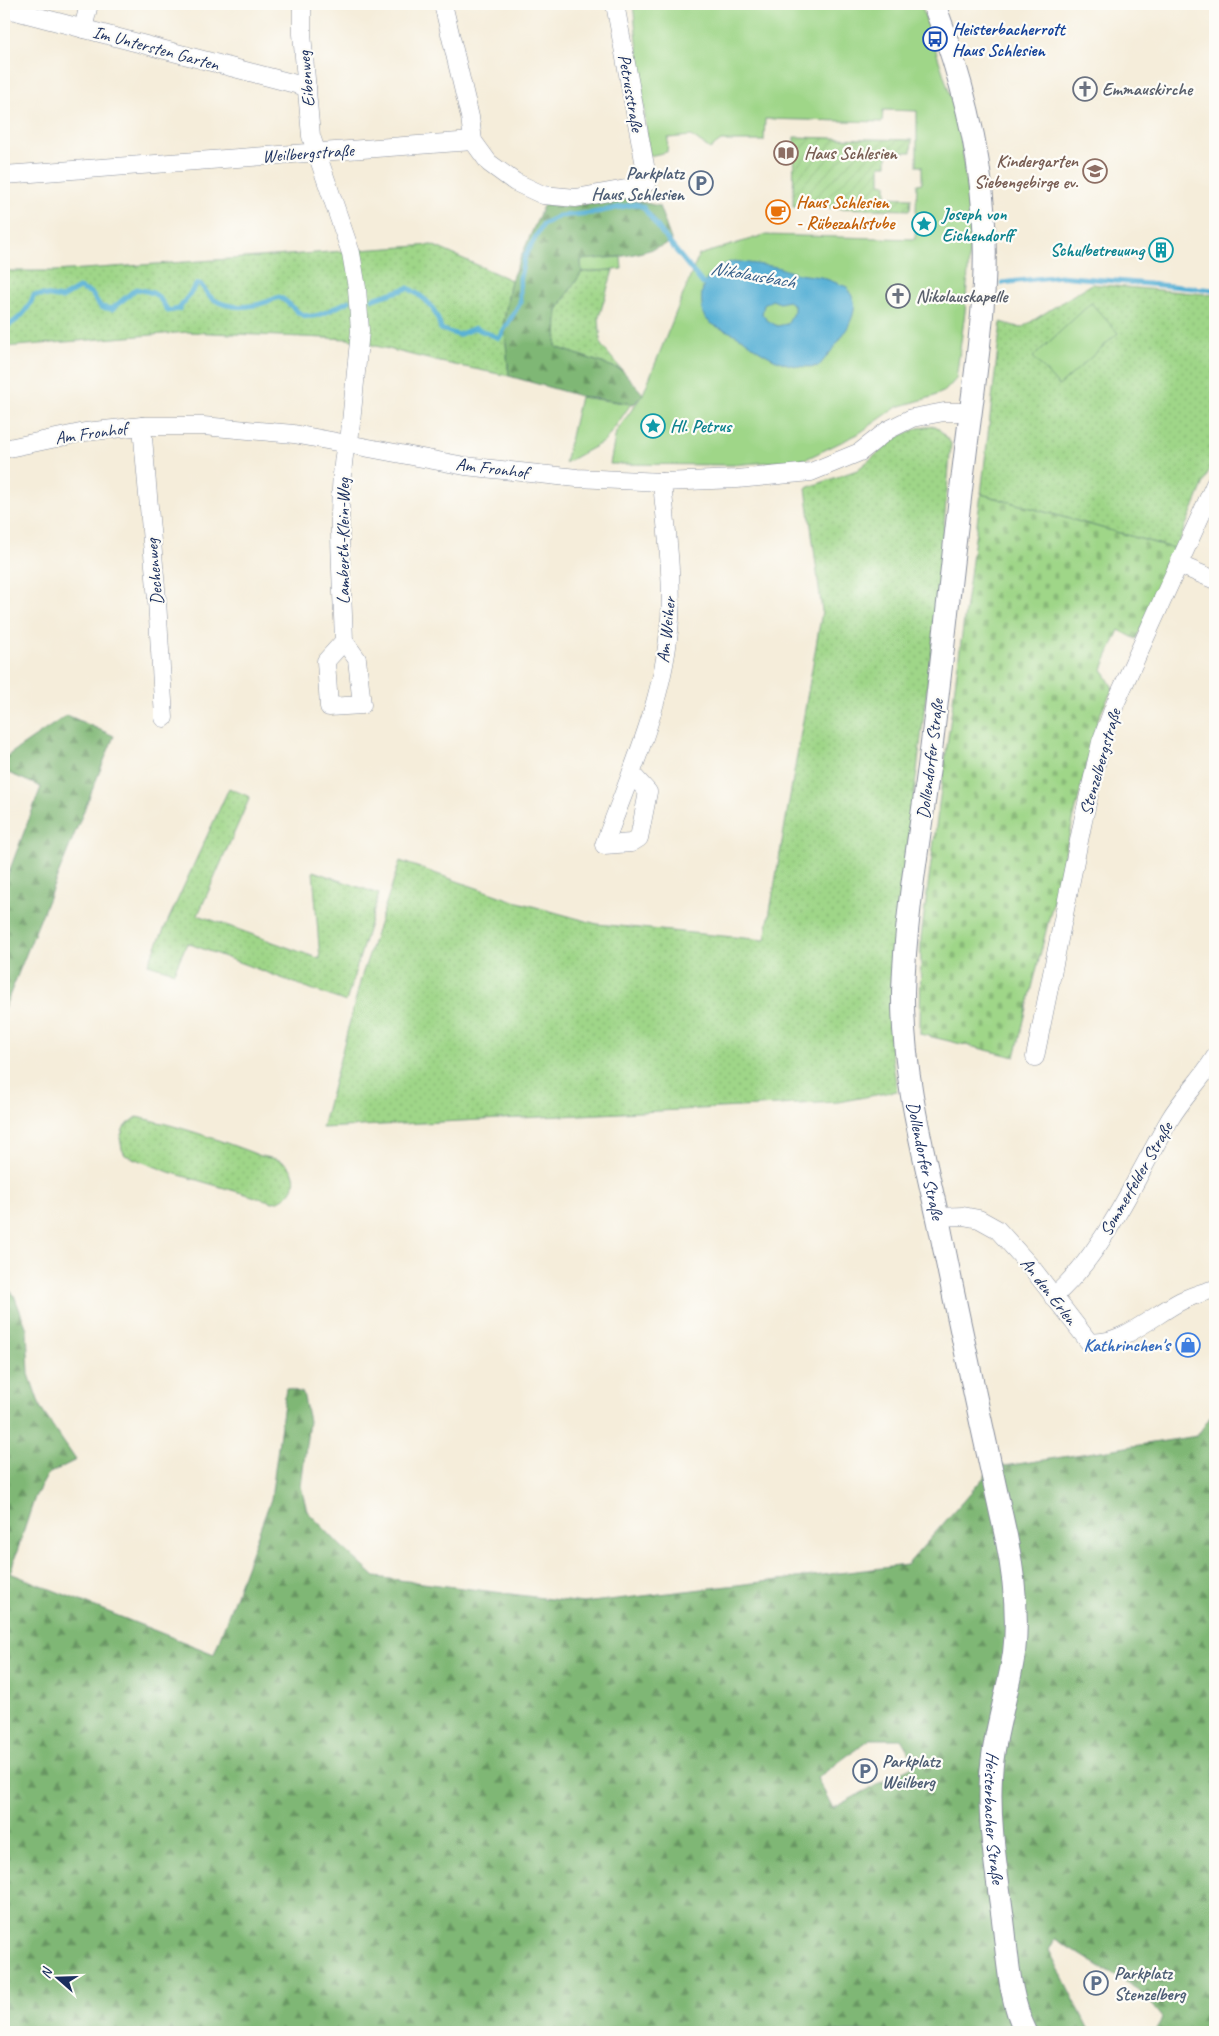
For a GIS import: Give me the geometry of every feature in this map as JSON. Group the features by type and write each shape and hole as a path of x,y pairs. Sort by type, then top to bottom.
{"main road":[{"name":"Dollendorfer Straße","path":"934,4 958,70 976,146 983,203 985,244 983,307 908,934 903,990 904,1033 908,1076 1001,1513"},
{"name":"Heisterbacher Straße","path":"1001,1513 1012,1564 1016,1595 1016,1625 1014,1653 994,1746 991,1776 991,1807 1010,1975 1016,2003 1026,2032"}],"street":[{"path":"83,29 89,4"},
{"name":"Eibenweg","path":"302,4 302,34 311,136 318,152"},
{"path":"443,4 470,117 473,141"},
{"name":"Petrusstraße","path":"473,141 489,163 515,182 543,195 576,198 632,188 648,182 615,4"},
{"name":"Im Untersten Garten","path":"4,8 307,87"},
{"name":"Weilbergstraße","path":"4,175 473,141"},
{"name":"Lamberth-Klein-Weg","path":"318,152 351,253 357,288 360,331 348,443 342,466 340,529 344,641"},
{"name":"Am Fronhof","path":"4,449 85,432 142,426 203,426 294,434 465,466 577,478 662,482 737,479 811,472 860,452 888,430 912,418 944,412 970,412"},
{"name":"Dechenweg","path":"142,426 157,600 164,718"},
{"name":"Am Weiher","path":"631,773 657,695 670,620 671,578 662,482"},
{"name":"Stenzelbergstraße","path":"1036,1057 1083,821 1101,742 1116,702 1180,565 1215,484"},
{"path":"1180,565 1215,580"},
{"name":"Sommerfelder Straße","path":"1054,1297 1071,1282 1084,1264 1115,1217 1171,1116 1215,1057"},
{"name":"An den Erlen","path":"937,1217 962,1216 979,1219 997,1229 1014,1246 1090,1342 1096,1343 1118,1338 1182,1301 1211,1290 1215,1291"}],"green space":[{"path":"633,4 921,4 954,107 961,136 971,230 965,312 956,379 945,391 932,397 897,407 858,434 806,459 732,465 610,464 616,432 643,394 699,255 764,235 915,239 917,184 922,183 922,166 917,166 917,111 883,110 882,122 765,119 764,141 721,141 710,149 691,136 668,138 667,152 649,156"},
{"path":"794,137 912,140 911,152 887,152 887,165 880,165 880,183 886,184 886,197 911,198 910,210 793,207"},
{"path":"622,198 659,206 672,242 628,255 581,261 582,272 557,310 556,347 622,370 643,394 634,404 580,396 509,376 504,321 511,280 544,204 568,207"},
{"path":"432,245 511,280 504,321 509,376 440,362 348,339 188,332 4,347 4,271 55,271"},
{"path":"621,257 622,269 582,272 581,260"},
{"path":"613,270 599,317 601,345 622,370 556,347 557,310 582,272"},
{"path":"1091,284 1215,295 1215,456 1176,549 981,494 1001,322 1021,328"},
{"path":"1091,303 1118,333 1059,386 1033,357"},
{"path":"580,397 631,404 605,441 565,463"},
{"path":"936,426 951,443 937,607 892,975 891,1048 897,1091 838,1102 322,1128 362,975 400,861 511,900 597,924 765,940 822,611 806,488 857,470 898,437 918,428"},
{"path":"981,494 1176,549 1136,639 1119,630 1102,669 1113,688 1098,719 1015,1057 920,1034 921,937"},
{"path":"67,715 114,736 4,1009 4,885 41,787 4,771 4,758"},
{"path":"229,788 250,797 198,915 320,959 313,871 379,894 346,1002 187,943 174,972 148,964"},
{"path":"137,1117 184,1129 261,1156 281,1161 293,1173 294,1186 286,1196 273,1202 169,1172 125,1155 120,1138 124,1127"},
{"path":"4,1283 14,1295 27,1329 29,1374 41,1409 76,1460 48,1474 35,1497 10,1573 214,1654 271,1499 286,1388 303,1393 309,1421 301,1486 307,1511 375,1577 583,1603 907,1565 992,1468 1197,1436 1215,1410 1215,2032 1155,2032 1163,2019 1140,1991 1055,1939 1049,1950 1090,2032 4,2032","holes":["870,1739 901,1739 916,1764 833,1808 817,1778"]}],"water":[{"path":"734,261 777,267 797,274 821,277 847,287 854,301 852,318 842,336 819,366 798,366 778,361 740,337 707,320 702,310 705,282 714,271","holes":["772,300 780,303 788,301 794,305 794,311 787,324 777,326 767,320 762,314 764,305"]}],"waterway":[{"name":"Nikolausbach","path":"373,299 408,288 430,304 441,329 458,335 475,328 499,338 520,303 520,277 525,256 543,224 559,216 592,213 636,204 643,207 703,284 710,285"},
{"name":"Nikolausbach","path":"1002,283 1060,276 1215,290"},
{"name":"Nikolausbach","path":"4,328 22,314 29,306 34,295 62,298 79,288 91,293 101,307 112,309 136,289 148,291 156,295 168,311 179,309 197,284 200,284 209,296 221,303 246,306 263,303 279,297 298,312 310,316 323,313 349,301"}],"place":[{"name":"Heisterbacherrott Haus Schlesien","path":"935,39"},
{"name":"Emmauskirche","path":"1085,89"},
{"name":"Haus Schlesien","path":"786,153"},
{"name":"Kindergarten Siebengebirge ev.","path":"1095,171"},
{"name":"Parkplatz Haus Schlesien","path":"701,183"},
{"name":"Haus Schlesien - Rübezahlstube","path":"778,212"},
{"name":"Joseph von Eichendorff","path":"924,224"},
{"name":"Schulbetreuung","path":"1161,250"},
{"name":"Nikolauskapelle","path":"898,296"},
{"name":"Hl. Petrus","path":"653,426"},
{"name":"Kathrinchen's","path":"1188,1345"},
{"name":"Parkplatz Weilberg","path":"865,1771"},
{"name":"Parkplatz Stenzelberg","path":"1096,1983"}]}
